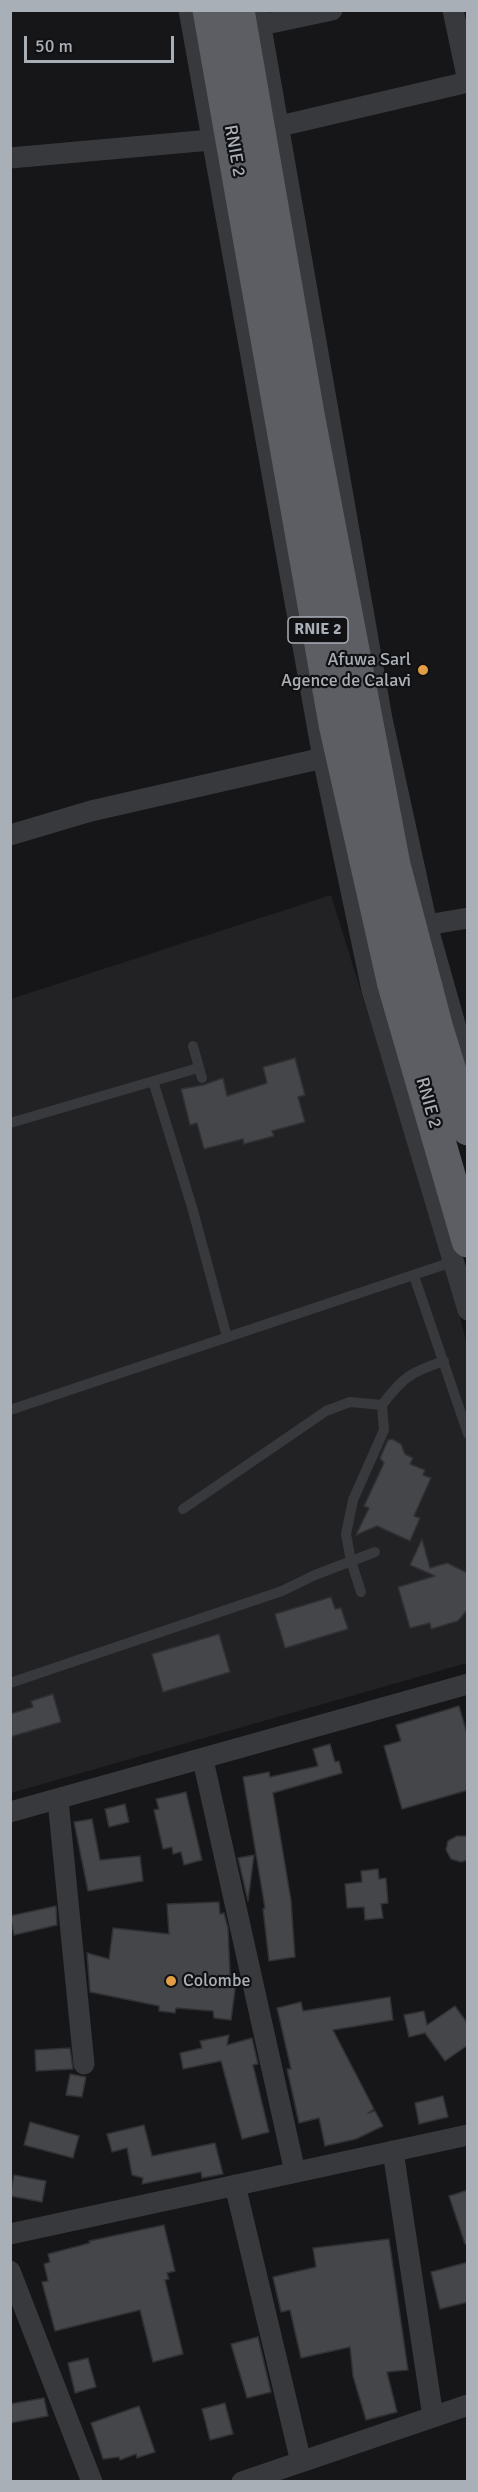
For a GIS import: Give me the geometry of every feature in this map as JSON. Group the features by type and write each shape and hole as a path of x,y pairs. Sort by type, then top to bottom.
{"highway":[{"name":"RNIE 2","path":"209,10 335,724 394,985 460,1251"},
{"name":"RNIE 2","path":"250,19 312,436 393,865 437,1029 468,1129"}],"street":[{"path":"189,10 323,758 372,990 460,1251 468,1310"},
{"path":"332,10 250,19 280,126 382,719 427,925 468,1070"},
{"path":"280,126 468,82 453,10"},
{"path":"10,158 212,140"},
{"path":"10,836 91,811 323,758"},
{"path":"427,925 468,918"},
{"path":"10,1812 203,1760 468,1684"},
{"path":"203,1760 295,2172"},
{"path":"58,1800 84,2064"},
{"path":"10,2234 468,2135"},
{"path":"393,2151 433,2417"},
{"path":"235,2185 301,2462"},
{"path":"10,2271 92,2481"},
{"path":"242,2481 468,2405"}],"lane":[{"path":"10,1123 153,1081 200,1073 193,1046"},
{"path":"153,1081 192,1207 227,1337"},
{"path":"10,1410 414,1276 460,1251"},
{"path":"414,1276 468,1434"},
{"path":"361,1592 351,1561 346,1534 353,1500 384,1430 382,1405 401,1379 415,1370 444,1361"},
{"path":"183,1509 326,1411 350,1402 382,1405"},
{"path":"10,1683 282,1592 375,1552"}],"shaded area":[{"path":"331,895 446,1265 467,1344 467,1663 11,1793 11,999"}],"building":[{"path":"295,1058 305,1095 298,1097 305,1122 272,1131 274,1136 244,1144 243,1139 204,1149 197,1123 190,1125 181,1089 223,1078 227,1096 267,1083 263,1067"},
{"path":"392,1439 401,1444 405,1454 413,1458 410,1464 425,1470 423,1475 431,1478 414,1516 420,1518 410,1541 377,1526 356,1535 369,1508 364,1506 384,1463 380,1458 388,1440"},
{"path":"422,1539 430,1568 447,1563 468,1573 468,1609 458,1621 431,1629 430,1623 410,1628 398,1587 435,1576 410,1565"},
{"path":"331,1597 335,1609 341,1608 348,1629 285,1648 275,1614"},
{"path":"219,1634 230,1672 163,1692 152,1654"},
{"path":"53,1694 61,1722 10,1737 10,1714 33,1707 31,1701"},
{"path":"459,1706 468,1737 468,1790 402,1809 384,1746 401,1741 396,1725"},
{"path":"330,1744 335,1762 339,1761 342,1773 273,1793 291,1900 295,1957 269,1961 263,1909 265,1908 243,1777 269,1772 270,1777 318,1766 313,1749"},
{"path":"186,1792 202,1860 184,1865 181,1852 173,1854 172,1847 163,1849 154,1810 159,1809 156,1799"},
{"path":"125,1804 129,1822 109,1827 105,1809"},
{"path":"92,1819 100,1860 140,1856 143,1881 88,1891 74,1822"},
{"path":"457,1836 468,1836 468,1860 461,1862 451,1859 446,1850 448,1841"},
{"path":"254,1855 248,1901 238,1858"},
{"path":"378,1869 379,1879 386,1878 388,1903 381,1904 383,1918 365,1920 364,1907 347,1908 345,1884 362,1882 361,1871"},
{"path":"219,1902 220,1914 224,1913 228,1928 230,1974 237,1975 231,2020 214,2018 213,2011 176,2008 175,2013 159,2011 159,2006 90,1992 87,1953 109,1959 113,1928 169,1934 167,1904"},
{"path":"56,1906 57,1925 14,1935 10,1916"},
{"path":"390,1997 393,2020 333,2030 374,2109 368,2113 375,2111 383,2126 356,2139 325,2146 319,2118 299,2123 287,2069 291,2069 277,2008 301,2002 303,2011"},
{"path":"455,2006 468,2024 468,2045 445,2061 425,2033 409,2037 404,2015 424,2011 427,2025"},
{"path":"229,2035 227,2045 252,2038 258,2064 253,2065 269,2132 242,2139 221,2061 183,2069 180,2053 202,2048 200,2041"},
{"path":"70,2048 73,2069 36,2071 35,2050"},
{"path":"70,2074 86,2077 82,2097 66,2095"},
{"path":"443,2096 448,2117 419,2124 415,2103"},
{"path":"30,2122 79,2136 73,2158 24,2145"},
{"path":"144,2125 152,2156 215,2143 223,2174 202,2178 201,2172 142,2184 143,2178 132,2175 127,2148 112,2152 107,2134"},
{"path":"14,2175 46,2181 42,2202 10,2196"},
{"path":"468,2190 468,2243 465,2244 449,2196"},
{"path":"164,2225 175,2271 167,2273 169,2279 165,2280 183,2354 153,2362 140,2310 55,2331 42,2282 48,2281 44,2264 50,2262 48,2254 90,2243 89,2241"},
{"path":"389,2239 408,2370 387,2372 397,2412 366,2420 353,2376 350,2347 301,2358 290,2310 281,2312 273,2277 316,2267 313,2248"},
{"path":"468,2262 468,2302 440,2309 431,2272"},
{"path":"258,2337 271,2392 247,2398 231,2344"},
{"path":"88,2358 96,2387 75,2393 68,2363"},
{"path":"44,2398 48,2416 10,2423 10,2404"},
{"path":"225,2403 233,2434 210,2440 202,2409"},
{"path":"139,2406 155,2452 137,2458 136,2454 120,2460 119,2457 103,2459 91,2423"}],"place":[{"name":"Afuwa Sarl Agence de Calavi","path":"423,670"},
{"name":"Colombe","path":"171,1981"}]}
